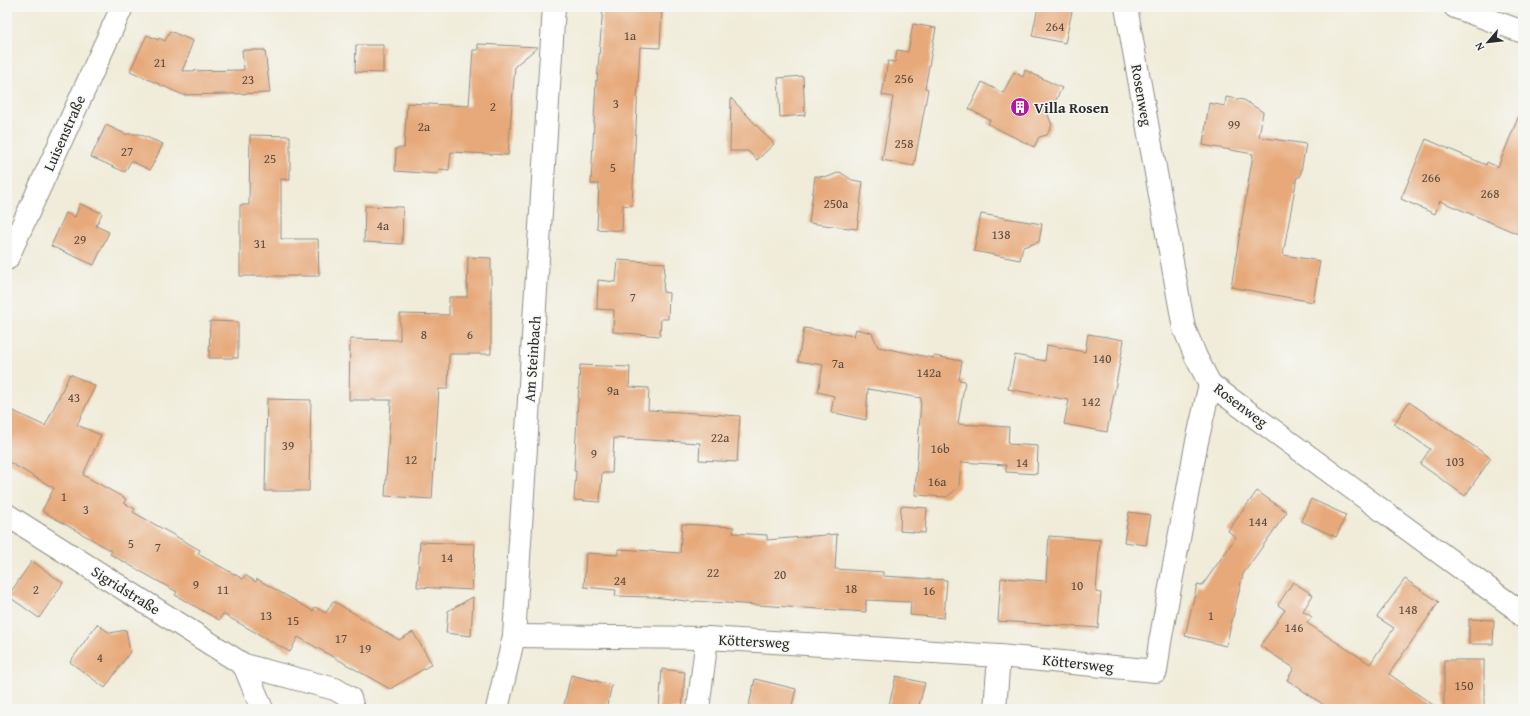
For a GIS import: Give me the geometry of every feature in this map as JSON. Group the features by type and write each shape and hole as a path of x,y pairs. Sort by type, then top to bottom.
{"street":[{"name":"Luisenstraße","path":"7,259 122,7"},
{"name":"Am Steinbach","path":"497,709 514,636 554,7"},
{"name":"Rosenweg","path":"1126,7 1184,328 1196,358 1210,384 1515,608 1523,617"},
{"path":"1455,7 1523,32"},
{"name":"Köttersweg","path":"514,636 707,638 999,656 1156,671 1196,446 1210,384"},
{"name":"Sigridstraße","path":"7,515 244,665 335,689 350,698 353,709"},
{"name":"Köttersweg","path":"698,709 707,638"},
{"path":"995,709 999,656"},
{"path":"244,665 262,709"}],"building":[{"path":"603,7 662,7 660,48 640,47 632,206 623,205 622,231 597,229 599,184 591,184 596,80 597,81"},
{"path":"1038,7 1073,7 1065,43 1032,36"},
{"path":"913,24 936,28 925,88 928,89 914,166 882,160 893,97 882,95 888,61 895,62 897,50 908,52"},
{"path":"170,31 193,41 182,71 244,70 242,50 265,50 270,93 183,95 130,71 147,35 158,40 159,38 165,41"},
{"path":"478,44 538,47 515,66 508,155 451,152 449,170 439,169 438,174 395,171 396,148 404,148 407,103 469,106 473,50 478,50"},
{"path":"356,45 383,45 383,73 355,72"},
{"name":"Villa Rosen","path":"1025,70 1062,88 1048,115 1052,125 1047,135 1039,137 1034,147 988,124 990,120 969,109 982,82 1003,93 1014,72 1023,77"},
{"path":"803,76 805,115 780,117 778,78"},
{"path":"1226,97 1244,100 1263,112 1259,137 1306,144 1300,177 1297,177 1283,255 1320,261 1313,302 1231,287 1253,154 1203,145 1209,103 1225,106"},
{"path":"731,98 774,144 757,160 748,151 730,151"},
{"path":"1522,108 1523,236 1440,201 1435,214 1401,199 1426,139 1486,165 1487,162 1498,167"},
{"path":"106,125 125,134 139,134 163,144 150,170 131,161 125,172 91,157"},
{"path":"250,135 290,136 290,180 281,179 281,239 318,239 319,276 240,276 240,205 249,205"},
{"path":"840,172 852,180 863,182 857,229 809,223 815,176 828,177"},
{"path":"80,204 102,213 96,226 109,232 94,265 51,246 66,213 75,217"},
{"path":"365,206 403,207 402,244 364,242"},
{"path":"981,214 1042,224 1039,242 1023,247 1020,260 974,251"},
{"path":"468,257 491,258 491,354 449,354 448,389 439,389 432,499 385,496 391,400 349,400 350,339 400,340 400,314 449,315 449,297 467,297"},
{"path":"618,260 665,263 663,292 669,293 668,319 661,319 660,336 613,332 614,310 597,309 598,280 616,282"},
{"path":"210,321 238,322 238,358 209,358"},
{"path":"804,328 854,336 856,329 872,333 878,347 933,358 934,356 962,361 959,380 965,381 958,424 1009,427 1008,444 1038,446 1037,474 1006,472 1006,465 961,462 959,487 947,497 915,495 921,398 868,389 866,420 831,412 834,396 818,392 823,365 798,361"},
{"path":"1088,334 1124,340 1107,432 1064,424 1069,400 1008,389 1015,355 1045,361 1047,345 1085,352"},
{"path":"580,365 630,367 629,387 649,388 648,410 740,416 737,462 699,460 700,443 614,438 612,473 602,473 600,502 574,500 576,471 574,471"},
{"path":"70,374 95,386 77,425 101,435 83,475 126,499 124,503 135,509 133,512 200,550 198,554 243,579 245,575 256,582 257,579 313,611 315,607 326,613 333,601 399,640 413,632 432,664 390,689 298,637 290,652 223,614 219,620 175,595 177,592 110,554 112,551 42,511 54,488 7,461 7,408 45,426"},
{"path":"267,399 311,400 309,491 265,491"},
{"path":"1409,402 1491,458 1465,496 1420,464 1430,449 1394,424"},
{"path":"1257,491 1287,512 1243,574 1226,646 1185,636 1197,585 1202,586 1236,537 1228,531"},
{"path":"1311,499 1346,515 1336,537 1301,521"},
{"path":"901,506 927,508 925,533 900,531"},
{"path":"1129,512 1151,515 1146,545 1124,542"},
{"path":"682,524 734,527 733,533 767,535 767,540 837,534 835,569 883,572 883,576 947,580 944,618 910,615 911,602 866,600 866,612 694,602 654,597 615,596 616,590 584,587 586,553 618,555 618,549 680,553"},
{"path":"1049,536 1100,540 1096,592 1101,593 1098,628 998,621 1001,578 1046,581"},
{"path":"420,542 475,544 472,590 417,587"},
{"path":"32,561 63,583 39,618 8,596"},
{"path":"1405,579 1439,602 1389,674 1439,709 1330,709 1287,680 1294,668 1260,646 1285,610 1278,605 1293,582 1313,595 1303,611 1312,617 1307,623 1370,664 1394,628 1377,617"},
{"path":"473,597 471,636 446,633 448,611"},
{"path":"1469,619 1494,620 1493,644 1469,644"},
{"path":"97,624 110,633 126,630 130,652 105,688 70,662"},
{"path":"1444,660 1484,660 1484,709 1444,709"},
{"path":"662,669 685,672 682,709 659,709"},
{"path":"571,675 612,685 606,709 563,709"},
{"path":"896,676 925,683 918,709 888,709"},
{"path":"755,679 796,689 791,709 748,709"}],"place":[{"name":"Villa Rosen","path":"1020,107"}]}
